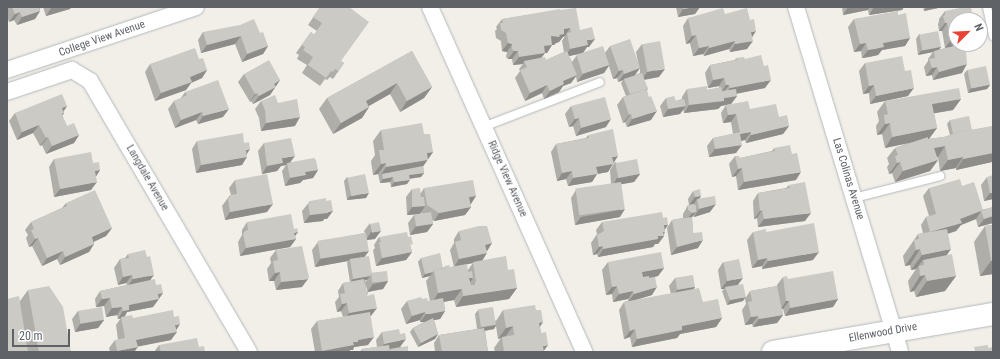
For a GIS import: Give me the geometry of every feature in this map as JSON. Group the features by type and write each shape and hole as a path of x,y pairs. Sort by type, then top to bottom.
{"street":[{"name":"College View Avenue","path":"7,70 196,7"},
{"name":"Ridge View Avenue","path":"430,7 584,352"},
{"name":"Las Colinas Avenue","path":"796,7 900,352"},
{"name":"Langdale Avenue","path":"7,92 72,70 90,81 249,352"},
{"name":"Ellenwood Drive","path":"773,352 993,314"}],"lane":[{"path":"987,7 993,36"},
{"path":"484,127 600,82"},
{"path":"854,198 940,176"}],"building":[{"path":"12,7 39,7 40,11 22,17 20,12 15,14"},
{"path":"320,7 349,7 369,22 341,61 344,63 339,71 335,69 333,72 331,71 326,78 308,65 313,57 303,50 305,47 302,45 311,32 314,35 322,23 313,17"},
{"path":"683,7 696,7 683,9"},
{"path":"971,7 972,12 948,12 948,27 943,16 945,15 945,11"},
{"path":"576,8 580,30 592,27 595,39 587,40 588,45 570,49 567,33 571,32 570,28 564,29 564,34 559,35 560,37 551,36 552,45 544,46 545,53 519,57 518,51 514,51 512,49 512,44 508,43 506,33 501,30 500,23 503,23 502,19 560,9"},
{"path":"723,8 725,14 747,8 750,20 754,19 756,31 751,32 753,41 735,44 735,41 709,48 709,46 699,48 696,35 692,36 688,18"},
{"path":"898,11 898,15 906,13 910,38 883,43 884,47 868,50 866,43 860,44 854,19"},
{"path":"254,19 260,33 263,32 268,46 247,54 241,36 207,45 203,32 240,25"},
{"path":"938,31 941,47 922,50 919,35"},
{"path":"630,39 640,68 624,74 623,70 619,71 610,46"},
{"path":"660,41 665,69 647,72 642,44"},
{"path":"603,46 609,65 583,74 576,55"},
{"path":"195,48 199,59 203,58 207,70 190,77 192,82 161,93 150,64"},
{"path":"948,48 948,52 966,52 967,64 939,72 937,67 932,68 929,59 935,58 934,51"},
{"path":"412,51 432,87 407,101 397,83 366,101 369,107 341,123 327,98"},
{"path":"567,51 577,75 563,81 564,84 550,91 547,85 530,93 520,70 527,67 524,61 545,57 546,60"},
{"path":"761,55 764,66 768,65 771,80 730,88 729,85 726,85 724,78 713,80 710,65 737,60 736,58 744,57 745,59"},
{"path":"902,56 905,71 911,70 914,88 876,96 874,85 869,86 865,63"},
{"path":"269,60 280,80 274,84 276,87 259,96 257,93 255,94 244,74"},
{"path":"986,66 990,85 971,89 967,70"},
{"path":"642,73 648,89 630,94 624,79"},
{"path":"218,80 229,109 203,116 202,112 181,120 174,101 187,95 185,92"},
{"path":"707,86 707,90 721,87 722,91 736,89 737,96 724,98 724,101 689,105 687,89"},
{"path":"959,88 961,99 932,104 937,128 892,137 890,123 885,124 884,115 888,114 885,101"},
{"path":"646,89 649,97 651,96 657,111 632,119 631,114 629,115 623,97"},
{"path":"62,94 67,106 62,108 64,113 62,114 67,126 74,123 79,135 52,146 48,137 46,138 39,125 22,132 15,113"},
{"path":"275,95 278,103 297,99 300,117 266,123 265,110 261,101"},
{"path":"674,96 676,101 684,99 686,106 668,109 666,98"},
{"path":"605,97 611,119 581,128 579,118 575,119 571,106"},
{"path":"748,101 750,109 776,104 779,117 787,115 789,126 751,135 751,132 740,134 742,145 715,149 713,138 740,132 736,114 728,115 726,105"},
{"path":"969,116 972,130 953,134 950,120"},
{"path":"422,123 424,134 430,134 433,152 427,153 428,160 386,167 386,163 381,164 379,150 384,150 381,130"},
{"path":"993,126 993,153 963,159 963,157 948,160 945,146 934,148 938,160 903,171 900,162 897,163 895,156 898,155 895,148 928,137 928,139 944,137 959,132"},
{"path":"613,129 618,156 612,157 614,164 596,167 598,174 573,178 572,171 562,173 556,144 589,138 588,135"},
{"path":"243,133 244,143 249,142 250,149 246,150 247,157 201,165 197,141"},
{"path":"291,138 295,156 282,158 283,163 267,166 264,143"},
{"path":"790,145 792,154 797,153 801,172 744,182 742,168 738,169 735,156 739,156 740,158 775,151 774,148"},
{"path":"91,152 93,163 99,162 100,170 95,171 97,182 60,189 54,159"},
{"path":"314,158 316,160 318,170 305,172 306,175 290,178 287,163"},
{"path":"637,159 640,174 618,178 615,163"},
{"path":"423,166 424,173 409,175 410,180 394,182 393,177 383,179 382,174"},
{"path":"267,174 273,204 230,212 228,198 230,195 237,194 235,180"},
{"path":"365,174 369,193 351,196 347,178"},
{"path":"993,175 993,193 990,193 987,177"},
{"path":"960,179 962,186 974,182 983,210 960,219 962,223 930,232 926,217 936,214 929,188"},
{"path":"473,180 476,196 469,197 471,207 439,213 427,205 424,188"},
{"path":"621,182 625,209 579,215 575,188"},
{"path":"805,182 811,213 764,219 762,210 760,211 758,193 790,188 789,185"},
{"path":"420,188 421,197 424,197 425,206 412,207 412,189"},
{"path":"700,189 701,196 695,197 693,191"},
{"path":"95,190 112,228 92,237 94,244 65,257 63,251 47,258 38,238 35,239 31,230 34,229 31,222 67,206 66,203"},
{"path":"715,196 716,204 699,209 697,199"},
{"path":"326,198 326,201 331,200 333,211 310,215 308,203 310,203 310,201"},
{"path":"694,204 696,206 696,212 692,213 688,210 688,205"},
{"path":"993,207 993,216 984,219 981,211"},
{"path":"431,212 433,224 416,227 414,215"},
{"path":"662,212 663,218 667,217 668,225 664,225 664,236 658,236 658,239 603,249 603,246 599,247 597,235 604,231 602,222"},
{"path":"291,214 294,229 297,228 298,232 294,233 296,239 246,248 243,234 248,230 247,222"},
{"path":"692,217 693,233 702,232 703,240 677,247 672,220"},
{"path":"379,222 381,231 372,233 370,224"},
{"path":"814,223 819,252 768,261 767,258 758,260 753,232 766,229 766,232"},
{"path":"993,225 993,260 991,261 985,226"},
{"path":"479,226 487,226 492,243 485,245 487,253 459,259 455,242 461,240 459,231"},
{"path":"947,229 951,249 922,255 920,249 916,250 914,240 919,239 918,234"},
{"path":"407,232 408,237 411,236 413,244 410,245 412,252 382,258 379,242 381,242 379,237"},
{"path":"366,233 369,251 320,258 318,241"},
{"path":"302,246 309,277 308,279 281,282 280,272 275,273 273,261 278,260 276,250"},
{"path":"145,250 147,257 150,256 154,275 133,279 132,275 123,277 120,259 129,258 128,254"},
{"path":"661,252 664,268 642,272 643,277 655,277 657,287 634,294 633,291 619,294 617,286 612,287 608,262"},
{"path":"440,253 443,268 425,274 421,258"},
{"path":"952,254 956,276 927,281 925,275 920,276 919,266 924,265 923,260"},
{"path":"369,256 372,274 370,276 353,279 350,259"},
{"path":"506,256 508,270 514,269 517,288 463,296 462,289 438,293 434,270 445,268 445,266 449,265 450,267 467,264 468,272 472,271 473,278 469,278 471,285 475,285 476,282 473,262"},
{"path":"739,259 743,278 727,281 723,262"},
{"path":"387,271 388,281 372,283 371,273"},
{"path":"833,271 838,299 790,308 789,301 786,301 783,277 787,276 788,279"},
{"path":"693,275 695,287 677,290 675,278"},
{"path":"155,279 156,285 161,284 163,293 158,294 159,299 129,305 129,310 123,311 122,307 112,308 110,298 102,299 100,291"},
{"path":"364,279 366,290 368,290 367,296 374,294 377,308 349,313 347,303 342,304 340,294 345,293 343,283"},
{"path":"743,284 746,297 730,300 725,287"},
{"path":"49,286 63,307 71,352 39,352 28,290"},
{"path":"777,286 783,315 759,319 758,316 751,317 748,302 752,301 750,291"},
{"path":"699,288 703,302 718,299 722,318 682,326 682,330 637,339 635,329 630,331 624,302"},
{"path":"19,296 28,352 7,352 7,299"},
{"path":"421,297 422,299 427,298 428,301 443,298 445,311 430,314 426,314 425,312 412,316 407,301"},
{"path":"535,305 536,310 541,310 543,322 539,323 541,333 546,332 548,345 543,346 544,352 504,352 502,337 514,335 513,326 506,328 503,310"},
{"path":"102,307 104,320 80,324 78,311"},
{"path":"493,307 496,325 481,327 478,309"},
{"path":"173,310 174,317 179,316 180,324 175,325 177,332 136,340 138,347 117,351 115,340 125,338 121,317 132,315 133,318"},
{"path":"370,312 374,337 353,342 354,345 322,351 317,321"},
{"path":"433,318 438,334 421,343 413,328"},
{"path":"484,328 488,352 442,352 439,335"},
{"path":"399,329 400,334 405,333 406,339 384,344 382,332"},
{"path":"197,338 199,347 204,346 205,352 161,352 159,345"},
{"path":"389,345 390,352 363,352 362,349"},
{"path":"988,345 988,348 993,347 993,352 967,352 975,351 974,347"},
{"path":"408,346 408,352 391,352 390,349"}]}
